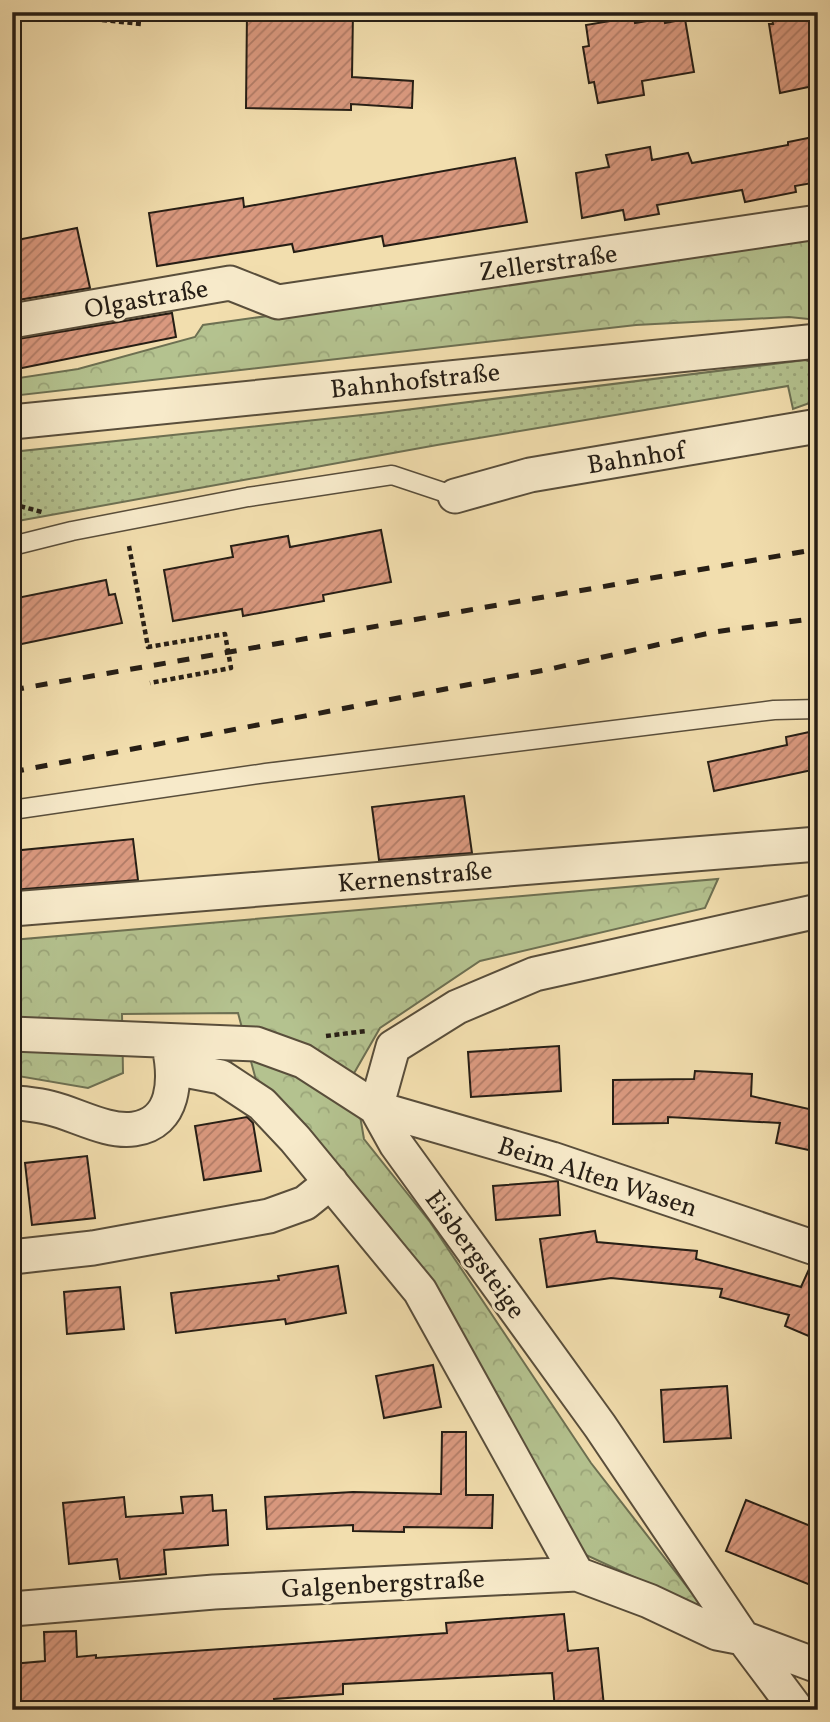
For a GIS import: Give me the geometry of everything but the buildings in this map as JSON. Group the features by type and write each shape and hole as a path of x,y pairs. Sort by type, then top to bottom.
{"street":[{"name":"Zellerstraße","path":"278,302 818,222"},
{"name":"Olgastraße","path":"12,321 230,283 278,302"},
{"name":"Bahnhofstraße","path":"12,422 818,341"},
{"name":"Bahnhof","path":"455,496 530,475 818,426"},
{"name":"Kernenstraße","path":"12,909 818,844"},
{"path":"376,1108 393,1047 457,1007 535,974 818,911"},
{"name":"Eisbergsteige","path":"12,1034 171,1054 256,1044 303,1061 376,1108 396,1144 600,1426 743,1638 797,1710"},
{"path":"12,1102 50,1107 119,1129 135,1129 155,1120 172,1100 171,1054"},
{"name":"Eisbergsteige","path":"171,1054 221,1077 262,1104 421,1291 577,1574"},
{"name":"Beim Alten Wasen","path":"376,1108 552,1159 818,1249"},
{"path":"12,1257 93,1248 269,1216 306,1203 331,1182"},
{"name":"Galgenbergstraße","path":"12,1609 214,1592 577,1574 649,1601 717,1633 743,1638 818,1666"}],"lane":[{"path":"12,546 72,531 236,499 391,475 455,496"},
{"path":"12,810 280,771 774,710 818,709"}],"path":[{"path":"26,12 141,24"},
{"path":"132,560 144,637 148,647 225,634 231,668 150,683"}],"green space":[{"path":"818,231 818,320 789,317 636,325 12,396 12,379 78,369 195,337 203,325 790,243"},
{"path":"805,360 818,364 818,400 793,409 788,386 437,445 12,522 12,452 381,413"},
{"path":"718,879 705,908 480,961 380,1028 353,1075 364,1139 430,1222 591,1463 705,1610 586,1555 339,1169 256,1080 238,1013 122,1014 123,1073 88,1088 12,1075 12,940"}],"railway":[{"path":"12,690 818,549"},
{"path":"12,772 550,669 714,632 818,618"}]}
